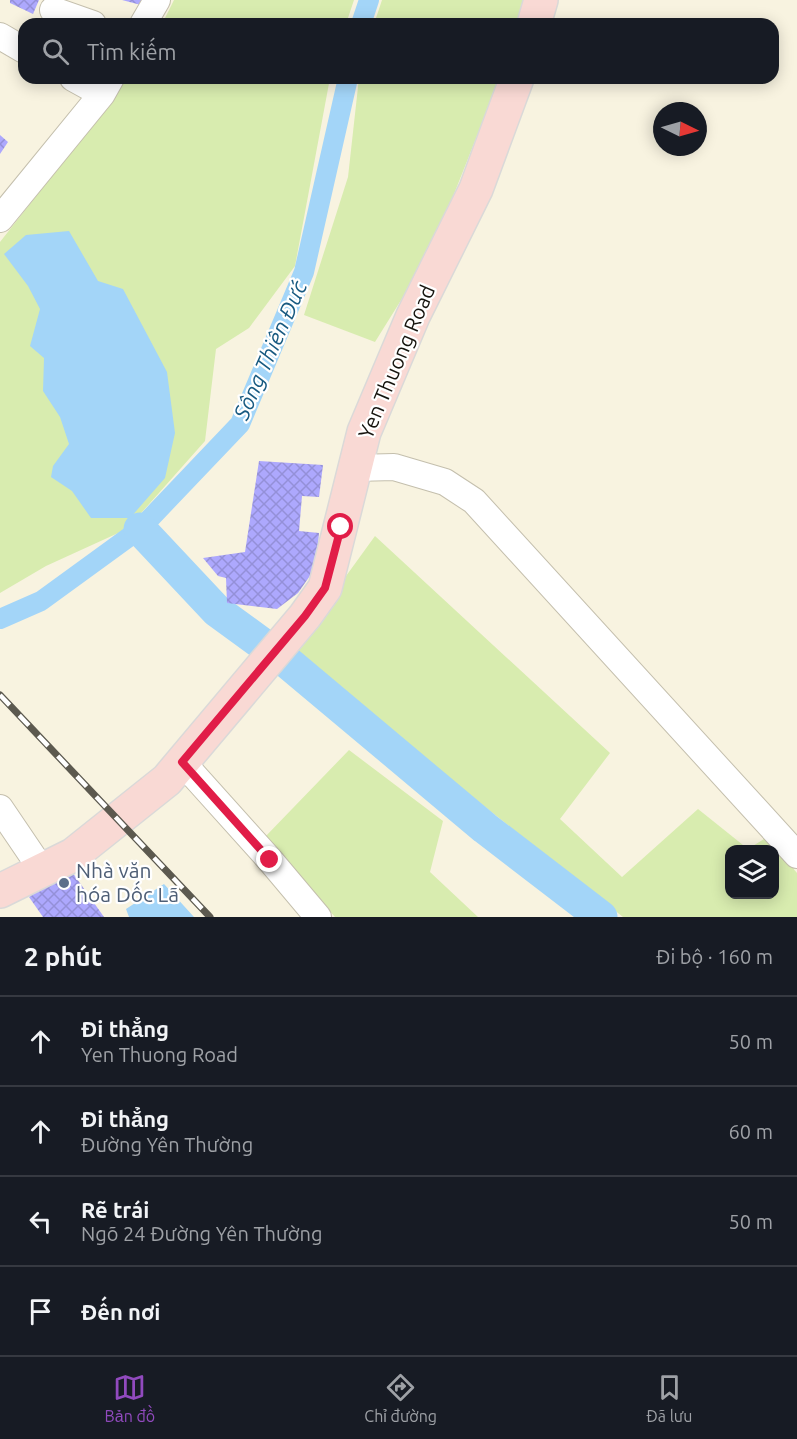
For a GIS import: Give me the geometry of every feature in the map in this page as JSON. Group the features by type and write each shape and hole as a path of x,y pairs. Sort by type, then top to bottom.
{"main road":[{"path":"536,18 541,0"},
{"name":"Yen Thuong Road","path":"0,891 72,855 166,780 274,654 325,588 364,432 413,316 476,189 515,84"}],"street":[{"path":"146,18 157,0"},
{"path":"54,10 76,18"},
{"path":"0,36 18,46"},
{"path":"0,219 107,86"},
{"path":"355,468 394,467 445,482 474,501 797,855"},
{"path":"182,762 318,917"},
{"path":"0,808 42,870"}],"green space":[{"path":"174,0 354,0 348,18 165,18"},
{"path":"382,0 525,0 520,18 376,18"},
{"path":"120,84 329,84 295,266 249,328 216,349 205,441 127,529 46,566 0,593 0,242 81,139"},
{"path":"358,84 498,84 431,252 375,342 304,315 348,177"},
{"path":"375,536 610,753 560,819 622,877 698,809 743,845 725,845 725,899 779,899 779,851 797,873 797,917 623,917 291,652"},
{"path":"349,750 443,821 430,872 478,917 335,917 264,838"},
{"path":"767,837 774,845 754,845"}],"water":[{"path":"69,231 98,281 123,289 167,372 175,433 165,478 130,518 91,518 72,491 51,477 53,466 69,444 60,417 43,391 44,358 30,346 40,309 28,286 4,254 26,235"},
{"path":"164,884 194,917 129,917 126,909"}],"building":[{"path":"10,0 39,0 33,14 10,3"},
{"path":"122,0 142,0 141,5"},
{"path":"0,135 8,142 0,154"},
{"path":"259,461 323,465 319,497 302,496 299,531 319,533 316,567 298,593 277,609 227,603 226,578 218,576 203,558 245,552"},
{"name":"Nhà văn hóa Dốc Lã","path":"70,869 104,917 43,917 29,897"}],"waterway":[{"name":"Sông Thiên Đức","path":"363,18 369,0"},
{"name":"Sông Thiên Đức","path":"0,619 41,601 140,529 240,424 304,272 347,84"},
{"path":"140,529 217,611 287,662 485,828 601,917"}],"railway":[{"path":"0,695 210,917"}],"place":[{"name":"Nhà văn hóa Dốc Lã","path":"64,883"}],"route":[{"path":"270,860 182,762 305,616 325,588 341,527"}]}
